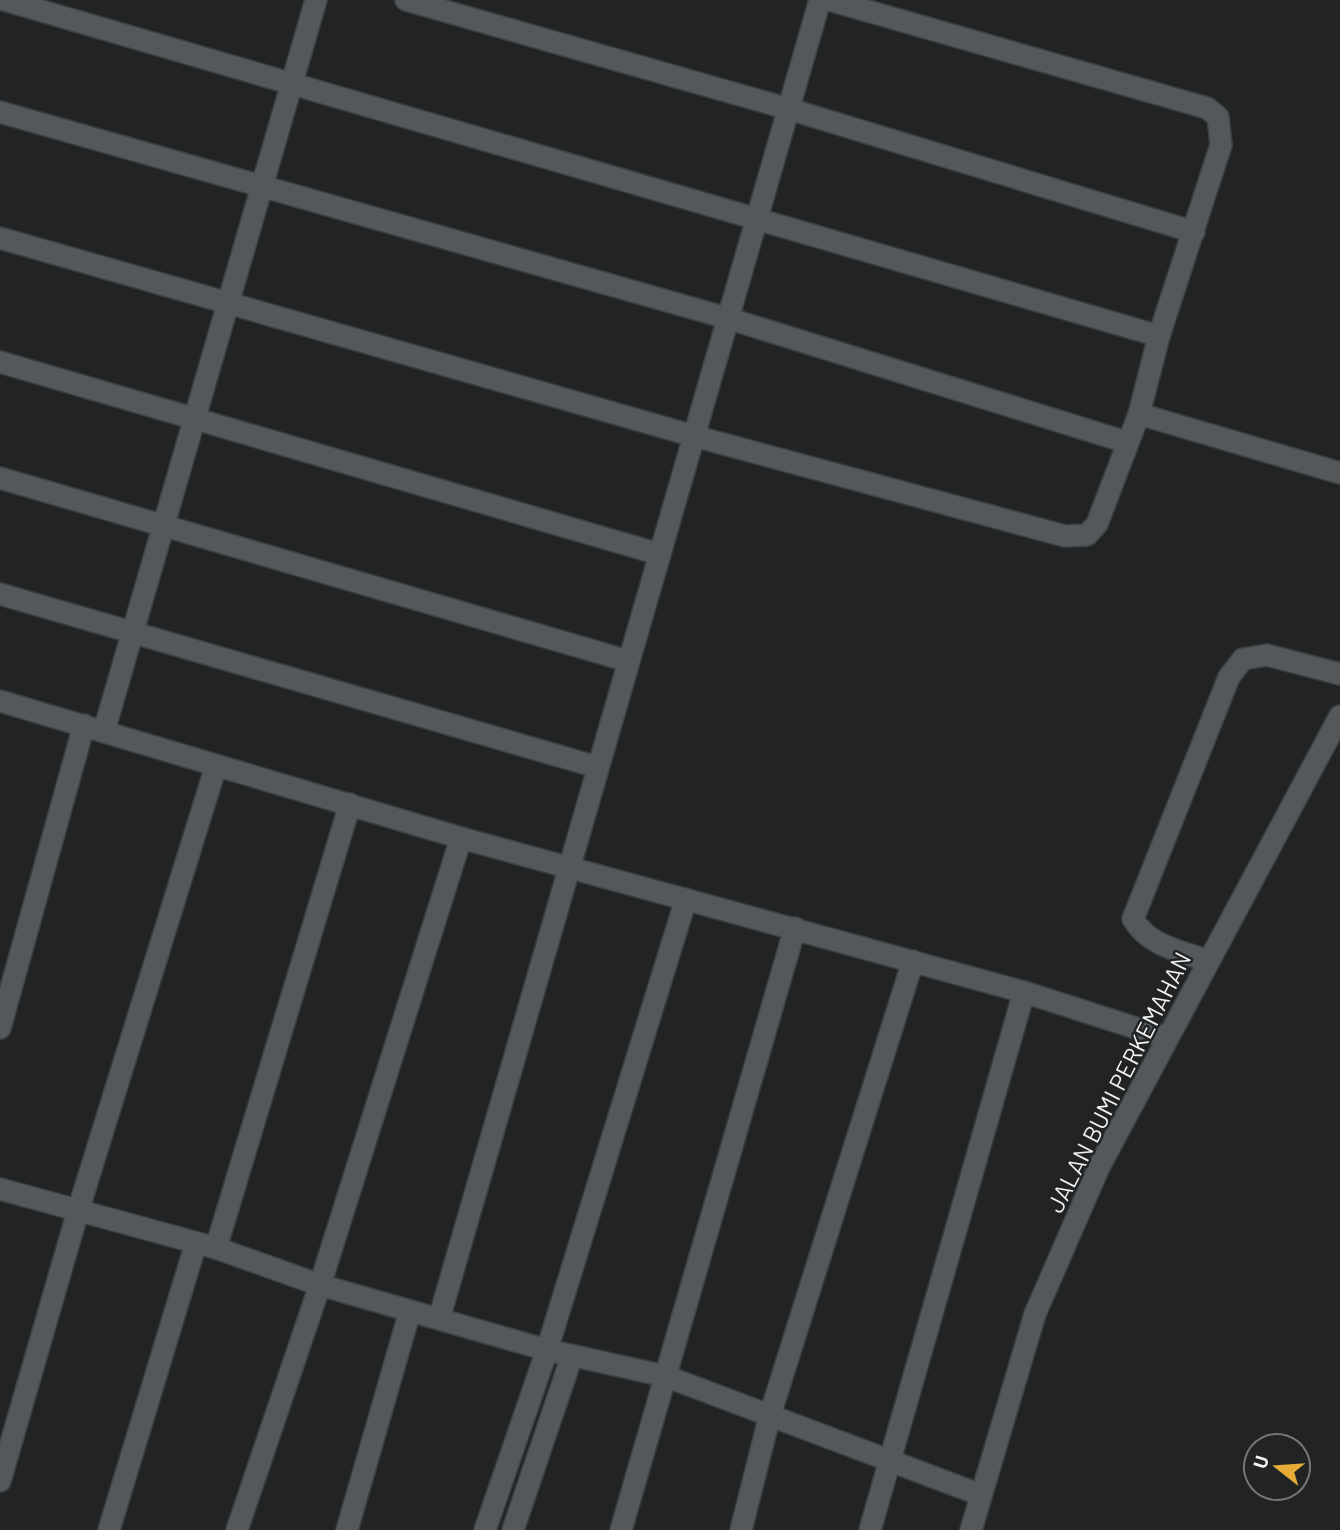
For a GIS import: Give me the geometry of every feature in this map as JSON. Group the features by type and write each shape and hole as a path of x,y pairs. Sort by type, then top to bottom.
{"street":[{"path":"4,0 1159,336"},
{"path":"0,1028 94,728 132,632 316,0"},
{"path":"406,0 789,109 1194,232"},
{"path":"439,1319 820,0"},
{"path":"0,238 694,436 1078,537 1092,532 1139,414 1159,336 1221,145 1222,130 1215,113 829,0"},
{"path":"0,112 727,318 1126,442"},
{"path":"0,362 659,554"},
{"path":"1139,414 1340,473"},
{"path":"0,478 628,660"},
{"path":"0,594 597,767"},
{"path":"1209,961 1156,943 1139,930 1133,919 1229,677 1243,659 1267,655 1340,674"},
{"path":"0,701 461,838 1024,992 1167,1038"},
{"name":"JALAN BUMI PERKEMAHAN","path":"971,1530 1035,1314 1099,1167 1340,716"},
{"path":"0,1481 78,1211 216,766"},
{"path":"109,1530 206,1245 350,804"},
{"path":"237,1530 320,1285 461,838"},
{"path":"485,1530 547,1350 686,899"},
{"path":"621,1530 795,928"},
{"path":"741,1530 770,1415 913,961"},
{"path":"870,1530 1024,992"},
{"path":"0,1189 206,1245 320,1285 547,1350 665,1376 981,1495"},
{"path":"348,1530 410,1311"},
{"path":"513,1530 572,1356"}]}
